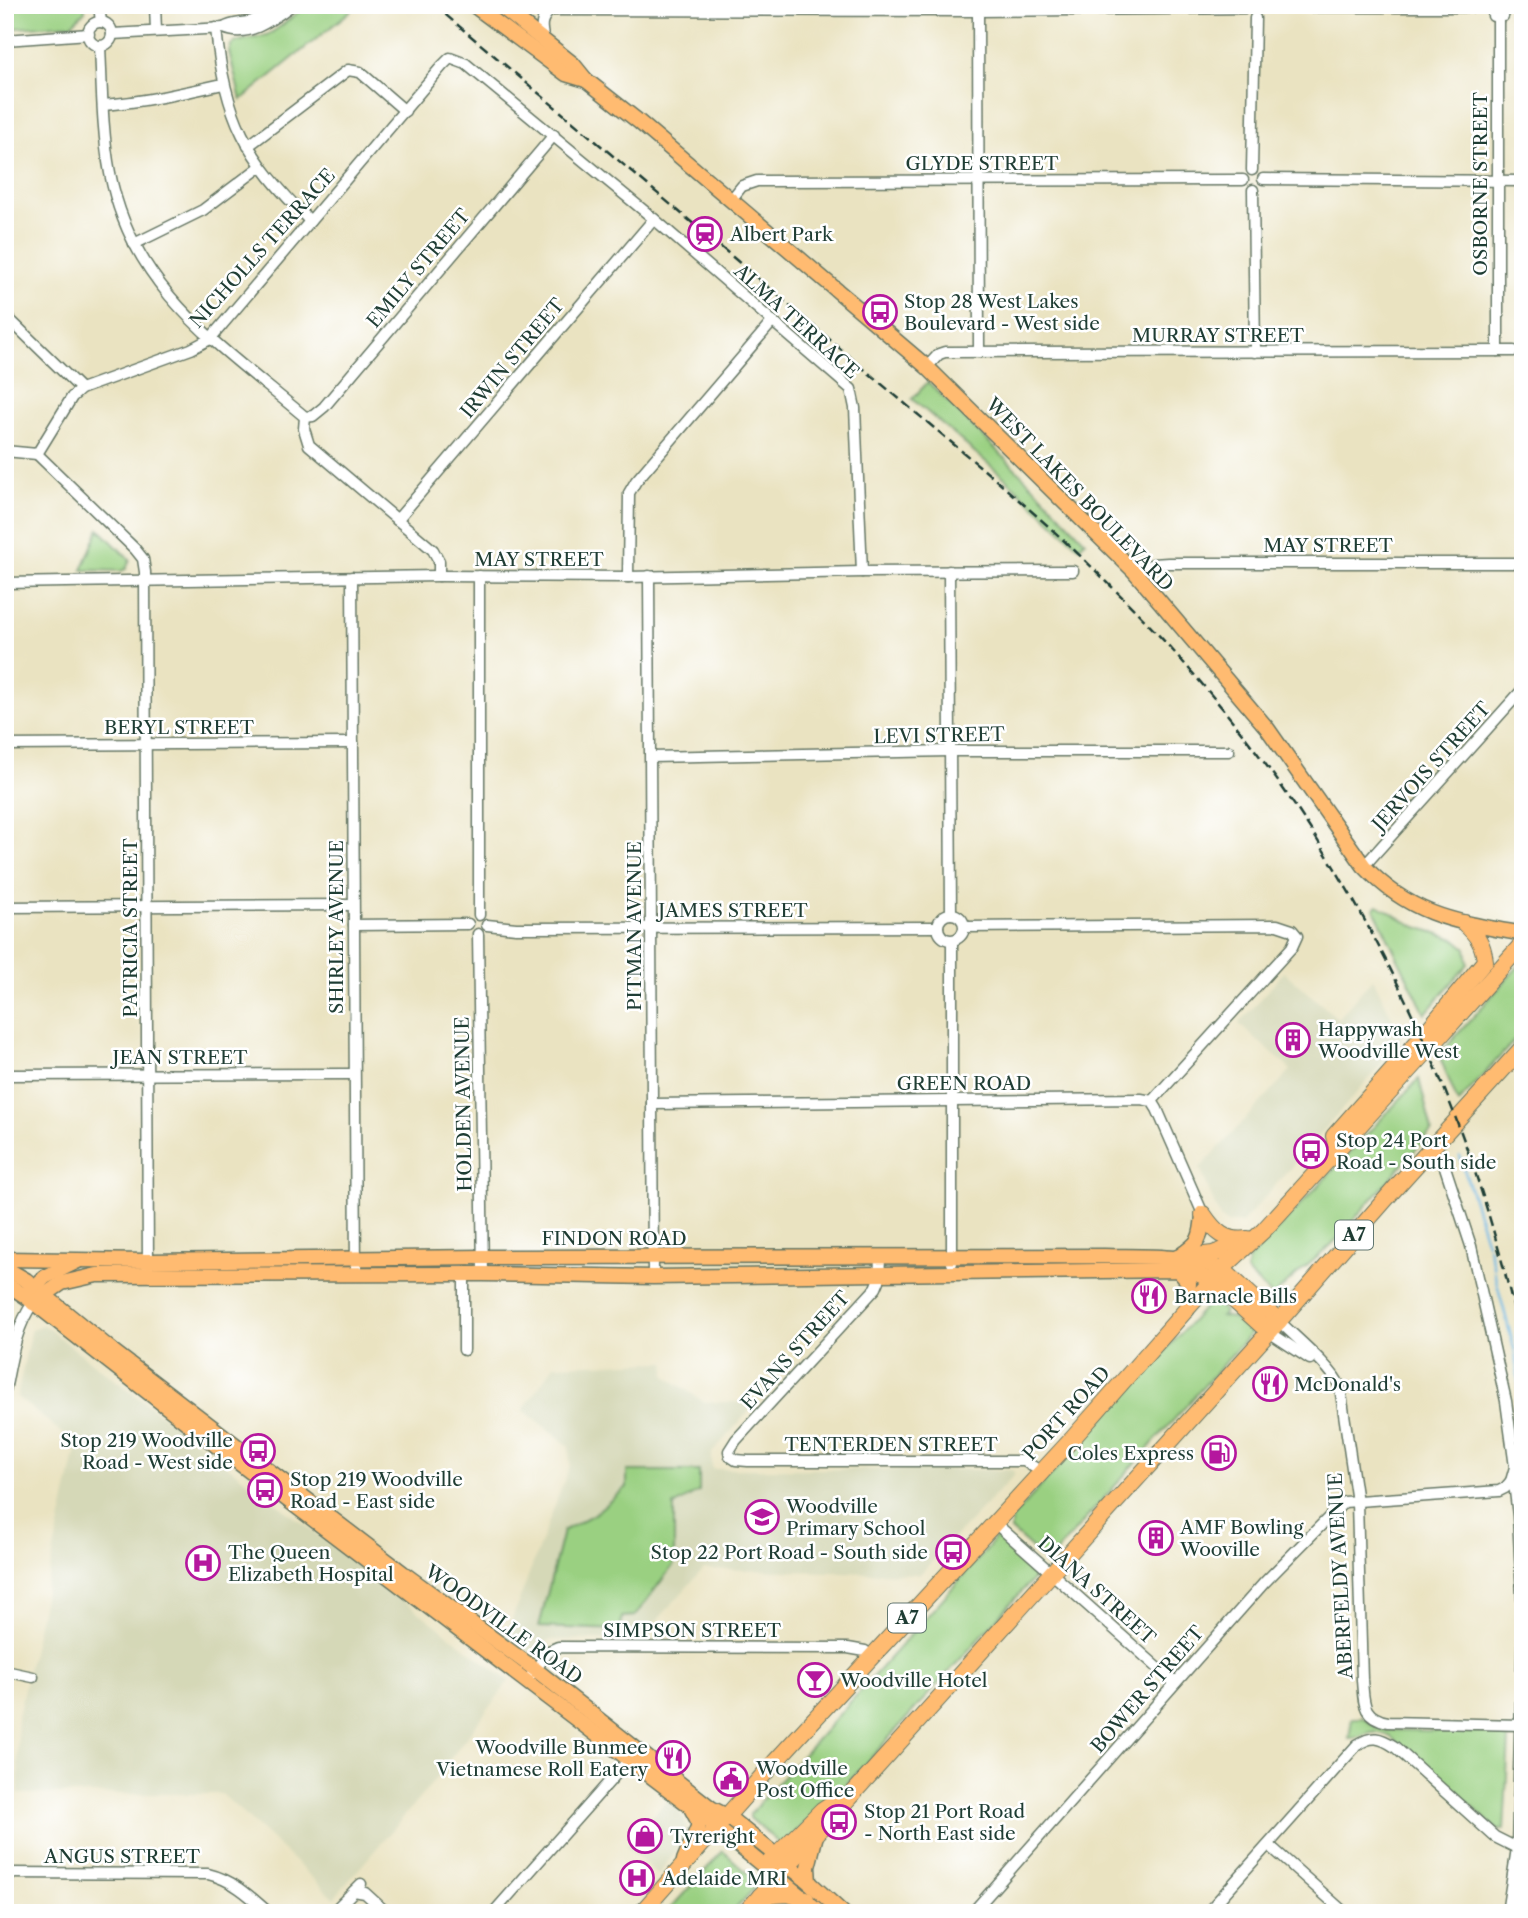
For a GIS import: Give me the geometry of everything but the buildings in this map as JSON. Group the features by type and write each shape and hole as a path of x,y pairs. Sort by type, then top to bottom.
{"highway":[{"path":"1337,1150 1334,1136 1485,961 1484,949 1478,935 1464,923"},
{"name":"PORT ROAD","path":"641,1913 1042,1472 1217,1275 1257,1237 1523,943"},
{"name":"A7","path":"745,1913 760,1896 777,1866 816,1833 1523,1047"},
{"path":"1203,1214 1215,1232 1228,1239 1257,1237"},
{"path":"1177,1264 1257,1237"},
{"path":"1217,1275 1274,1326"},
{"path":"777,1866 822,1810 860,1784"},
{"path":"760,1896 788,1894 806,1899"}],"main road":[{"name":"WEST LAKES BOULEVARD","path":"473,5 566,74 586,80"},
{"name":"WEST LAKES BOULEVARD","path":"500,6 573,64 586,80 638,121 927,367 1134,571 1267,728 1364,866 1380,882 1409,904 1436,915 1523,934"},
{"path":"1187,1310 1189,1283 1177,1264 1201,1237 1203,1214"},
{"name":"FINDON ROAD","path":"33,1295 78,1278 148,1268 356,1258 953,1257 1177,1264"},
{"name":"FINDON ROAD","path":"5,1259 79,1261 148,1268 356,1275 653,1277 952,1274 1202,1262 1217,1275"},
{"path":"5,1283 33,1295 46,1277 79,1261"},
{"name":"WOODVILLE ROAD","path":"5,1268 17,1273 33,1295 208,1439 527,1682 711,1808 722,1821 777,1866 821,1913"},
{"path":"61,1310 64,1296 78,1278"},
{"name":"WOODVILLE ROAD","path":"33,1295 61,1310 403,1573 536,1670 689,1805 722,1821"},
{"path":"678,1871 698,1826 689,1805"},
{"path":"809,1881 808,1867 816,1833"},
{"name":"WOODVILLE ROAD","path":"777,1866 809,1881 843,1913"}],"street":[{"path":"99,5 100,22"},
{"path":"155,5 156,31"},
{"path":"220,28 260,17 277,5"},
{"path":"112,34 220,28 243,31 264,25 292,5"},
{"path":"500,6 551,10 778,8 978,11 1017,8 1245,6 1247,13 1255,18"},
{"path":"1255,18 1263,13 1265,6 1488,6 1492,16 1498,17 1503,16 1507,6 1523,6"},
{"path":"544,41 541,22 551,10"},
{"path":"978,11 979,352"},
{"name":"OSBORNE STREET","path":"1498,17 1498,351"},
{"path":"1252,170 1255,18"},
{"path":"100,22 108,25 112,34 110,41 100,46 93,43 89,34 92,26 100,22"},
{"path":"220,28 223,84 230,108 260,167 310,221"},
{"path":"5,40 89,34"},
{"path":"100,46 111,176 126,228 134,244 173,303 210,339 305,417 304,429 309,445 433,550 439,561 439,576"},
{"name":"NICHOLLS TERRACE","path":"81,389 191,349 210,339 450,58"},
{"name":"ALMA TERRACE","path":"450,58 466,64 554,135 851,389 855,408 862,572"},
{"path":"248,146 348,70 360,72 405,111"},
{"path":"103,105 134,103 223,84"},
{"name":"EMILY STREET","path":"305,417 313,416 324,407 554,135"},
{"path":"134,244 203,210 260,167"},
{"path":"1253,190 1245,186 1243,180 1247,172 1258,172 1263,179"},
{"path":"1263,179 1523,181"},
{"path":"1253,190 1261,186 1263,179"},
{"name":"GLYDE STREET","path":"730,201 742,186 757,181 1243,180"},
{"path":"1253,190 1255,352"},
{"name":"IRWIN STREET","path":"397,520 654,219"},
{"path":"5,315 81,389 72,397 37,454 5,452"},
{"path":"628,576 629,493 636,481 773,321"},
{"name":"MURRAY STREET","path":"927,367 939,354 945,352 1514,351"},
{"name":"PATRICIA STREET","path":"37,454 143,559 148,1268"},
{"name":"MAY STREET","path":"1134,571 1153,564 1168,563 1523,563"},
{"path":"949,571 951,914"},
{"name":"MAY STREET","path":"5,583 439,576 1073,571"},
{"path":"479,576 479,915"},
{"name":"PITMAN AVENUE","path":"649,576 653,1277"},
{"name":"SHIRLEY AVENUE","path":"352,578 356,1275"},
{"name":"JERVOIS STREET","path":"1364,866 1523,689"},
{"name":"BERYL STREET","path":"5,745 353,743"},
{"name":"LEVI STREET","path":"651,757 950,751 1229,751"},
{"path":"5,907 353,905"},
{"path":"951,914 959,916 965,927 960,938 952,941 941,935 938,927 943,917 951,914"},
{"path":"479,915 485,918 487,925 484,931 478,934 471,931 468,924 472,918 479,915"},
{"path":"354,925 468,924"},
{"name":"JAMES STREET","path":"487,925 516,928 938,927"},
{"path":"965,927 1277,925 1292,930 1297,936 1292,947 1152,1101 1203,1214"},
{"name":"HOLDEN AVENUE","path":"478,934 483,1274"},
{"path":"952,941 952,1274"},
{"name":"JEAN STREET","path":"5,1074 354,1074"},
{"name":"GREEN ROAD","path":"653,1104 951,1100 1152,1101"},
{"path":"1357,1502 1499,1491 1511,1481 1515,1467 1506,1401 1471,1246 1444,1164 1431,1150"},
{"name":"EVANS STREET","path":"736,1460 730,1456 729,1451 736,1440 876,1287 880,1257"},
{"path":"464,1275 464,1350"},
{"path":"5,1391 16,1340 15,1329 33,1295"},
{"name":"ABERFELDY AVENUE","path":"1274,1326 1319,1361 1338,1380 1340,1387 1357,1502 1362,1680 1364,1704 1368,1714 1388,1722 1521,1725"},
{"name":"TENTERDEN STREET","path":"736,1460 1024,1461 1042,1472"},
{"path":"1511,1481 1516,1491 1523,1618"},
{"name":"BOWER STREET","path":"972,1913 1264,1583 1333,1511 1344,1502 1357,1502"},
{"name":"DIANA STREET","path":"995,1523 1175,1684"},
{"path":"1507,1913 1517,1848 1523,1624"},
{"name":"SIMPSON STREET","path":"527,1682 549,1651 558,1647 848,1648 865,1651 872,1656"},
{"path":"5,1671 33,1677"},
{"path":"1207,1913 1366,1738 1382,1738 1395,1747 1495,1837 1517,1848"},
{"path":"493,1913 634,1754"},
{"path":"1269,1845 1345,1913"},
{"name":"ANGUS STREET","path":"5,1873 208,1874 225,1878 246,1891 269,1913"},
{"path":"332,1913 358,1887 387,1913"}],"shaded area":[{"path":"1284,972 1338,1019 1373,978 1403,1040 1242,1223 1227,1223 1220,1218 1200,1168 1291,1070 1239,1024"},
{"name":"The Queen Elizabeth Hospital","path":"43,1325 509,1681 429,1787 334,1898 222,1794 19,1794 17,1721 77,1445 17,1397 31,1330"},
{"name":"Woodville Primary School","path":"666,1362 666,1376 704,1402 757,1402 712,1453 712,1469 1012,1470 1015,1474 920,1574 703,1569 641,1639 549,1640 533,1659 505,1638 570,1465 569,1446 523,1410 554,1365"},
{"path":"667,1800 679,1811 686,1824 687,1835 658,1875 626,1846"}],"green space":[{"path":"5,5 85,5 85,11 72,24 5,29"},
{"path":"307,5 358,5 241,100 229,52 231,45 269,34"},
{"path":"928,382 1085,541 1079,547 1005,478 912,399"},
{"path":"99,529 130,560 126,569 82,570"},
{"path":"1378,905 1414,926 1455,939 1466,948 1468,964 1425,1014 1374,909"},
{"path":"1523,961 1523,1031 1458,1103 1439,1055"},
{"path":"1419,1079 1432,1131 1336,1240 1273,1297 1246,1271 1249,1259"},
{"path":"1213,1298 1224,1312 1221,1316 1232,1318 1251,1333 1050,1559 1044,1559 1011,1530 1011,1519"},
{"path":"627,1471 699,1471 699,1491 674,1506 674,1564 635,1616 622,1617 621,1630 539,1627 563,1531 594,1514 627,1487"},
{"path":"997,1538 1033,1567 1033,1579 858,1772 782,1846 750,1818 750,1814 989,1547 993,1539"},
{"path":"1352,1718 1364,1718 1374,1726 1387,1730 1503,1732 1509,1739 1504,1830 1498,1830 1391,1737 1372,1733 1349,1739"},
{"path":"723,1851 759,1883 732,1913 666,1913"}],"waterway":[{"path":"1460,1156 1487,1243"},
{"path":"1488,1247 1494,1268"},
{"path":"1494,1272 1514,1348 1523,1412"}],"railway":[{"path":"434,5 1048,526 1134,610 1223,710 1265,763 1326,853 1400,988 1461,1131 1506,1278 1523,1352"}],"place":[{"name":"Albert Park","path":"705,234"},
{"name":"Stop 28 West Lakes Boulevard - West side","path":"880,312"},
{"name":"Happywash Woodville West","path":"1293,1040"},
{"name":"Stop 24 Port Road - South side","path":"1311,1151"},
{"name":"Barnacle Bills","path":"1149,1296"},
{"name":"McDonald's","path":"1270,1384"},
{"name":"Stop 219 Woodville Road - West side","path":"258,1451"},
{"name":"Coles Express","path":"1219,1453"},
{"name":"Stop 219 Woodville Road - East side","path":"265,1490"},
{"name":"Woodville Primary School","path":"762,1517"},
{"name":"AMF Bowling Wooville","path":"1156,1538"},
{"name":"Stop 22 Port Road - South side","path":"953,1552"},
{"name":"The Queen Elizabeth Hospital","path":"203,1563"},
{"name":"Woodville Hotel","path":"815,1680"},
{"name":"Woodville Bunmee Vietnamese Roll Eatery","path":"673,1758"},
{"name":"Woodville Post Office","path":"731,1779"},
{"name":"Stop 21 Port Road - North East side","path":"839,1822"},
{"name":"Tyreright","path":"645,1836"},
{"name":"Adelaide MRI","path":"637,1878"}]}
